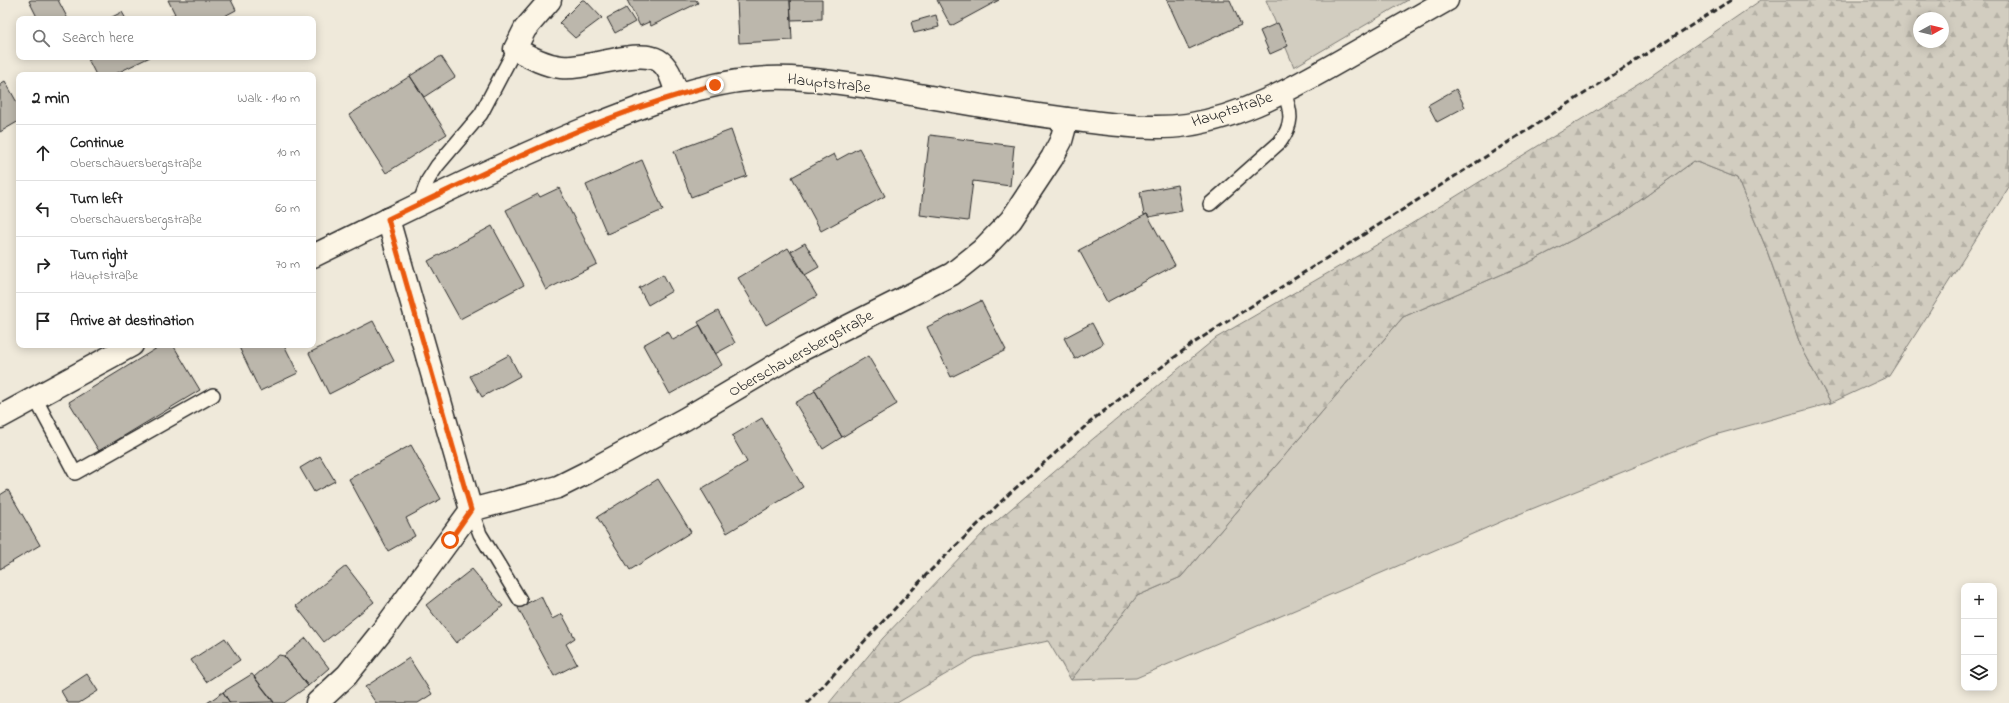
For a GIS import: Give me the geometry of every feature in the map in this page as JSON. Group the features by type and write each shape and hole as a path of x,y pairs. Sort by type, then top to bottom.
{"street":[{"path":"550,0 525,29 515,49 538,61 561,67 584,66 624,58 658,60 668,70 677,94"},
{"name":"Hauptstraße","path":"316,255 512,160 613,118 677,94 715,85 757,78 814,79 1067,119 1147,127 1185,125 1215,119 1246,109 1284,93 1447,0"},
{"name":"Oberschauersbergstraße","path":"471,510 558,487 685,419 803,350 952,274 982,250 1010,220 1052,158 1061,140 1067,119"},
{"path":"317,703 346,675 382,630 425,575 471,510 388,219"},
{"path":"0,418 127,348"}],"lane":[{"path":"419,204 428,180 437,166 481,114 515,49"},
{"path":"1210,204 1280,142 1288,131 1290,118 1289,107 1284,93"},
{"path":"35,398 74,473 213,395"},
{"path":"471,510 480,534 520,600"}],"green space":[{"path":"1266,0 1408,0 1294,67"},
{"path":"1761,0 2009,0 2009,187 1889,376 1831,403 1803,352 1766,248 1737,178 1694,161 1620,215 1528,263 1403,317 1181,577 1137,596 1071,680 1048,641 975,657 897,703 829,703 883,638 985,531 1094,438 1216,338 1385,240 1642,82"},
{"path":"1694,161 1737,178 1766,248 1803,352 1831,403 1711,436 1512,517 1136,678 1071,680 1137,596 1181,577 1403,317 1528,263 1620,215"}],"building":[{"path":"58,0 66,16 36,16 29,1"},
{"path":"168,0 231,0 236,10 225,16 171,16 175,14"},
{"path":"582,0 585,0 602,18 575,38 559,23"},
{"path":"627,0 696,0 698,3 651,26 649,22 640,26"},
{"path":"737,0 790,0 792,40 739,43"},
{"path":"790,0 822,0 822,19 791,20"},
{"path":"937,0 999,0 951,26"},
{"path":"1167,0 1230,0 1241,25 1189,49"},
{"path":"626,8 635,22 615,33 607,18"},
{"path":"122,12 124,16 114,16"},
{"path":"936,15 939,27 914,33 911,22"},
{"path":"1278,23 1288,46 1270,54 1260,31"},
{"path":"441,56 455,77 424,97 410,76"},
{"path":"88,60 144,60 119,72 94,72"},
{"path":"410,76 447,134 386,173 349,115"},
{"path":"5,81 16,101 16,123 0,132 0,84"},
{"path":"1456,89 1465,107 1437,122 1428,105"},
{"path":"731,130 747,176 691,197 674,151"},
{"path":"930,135 1014,146 1010,186 973,181 968,221 920,215"},
{"path":"859,148 885,196 821,231 792,177 834,154 837,160"},
{"path":"642,160 663,210 607,234 586,185"},
{"path":"1177,185 1182,211 1149,217 1147,214 1144,215 1140,192"},
{"path":"559,188 597,264 546,290 506,210 538,194 540,197"},
{"path":"1147,214 1175,265 1107,302 1079,250"},
{"path":"492,226 524,285 460,319 428,261"},
{"path":"805,243 819,267 805,275 791,251"},
{"path":"788,248 817,296 766,325 738,278"},
{"path":"663,274 672,291 648,305 639,288"},
{"path":"981,301 1006,350 951,377 927,327"},
{"path":"718,311 735,343 715,354 698,322"},
{"path":"373,321 394,361 329,394 309,353"},
{"path":"1092,323 1103,344 1075,359 1064,338"},
{"path":"700,325 722,365 670,394 643,345 668,331 673,340"},
{"path":"157,348 175,348 200,390 99,451 69,402"},
{"path":"239,348 286,348 298,373 260,391"},
{"path":"509,355 520,376 482,397 470,376"},
{"path":"868,356 897,404 842,437 814,389"},
{"path":"815,391 842,437 823,449 795,403"},
{"path":"762,418 803,487 727,533 701,489 747,462 732,436"},
{"path":"411,445 441,499 406,518 415,536 388,551 349,479"},
{"path":"320,456 335,481 314,492 300,468"},
{"path":"658,479 691,532 630,570 597,517"},
{"path":"8,490 40,545 0,569 0,495"},
{"path":"346,566 374,602 324,642 296,606"},
{"path":"472,569 503,606 456,643 426,605"},
{"path":"541,596 552,619 562,614 575,638 566,644 577,664 554,676 518,608"},
{"path":"225,638 240,660 206,682 191,660"},
{"path":"306,638 329,668 308,686 284,656"},
{"path":"279,655 284,656 308,686 284,703 274,703 254,677"},
{"path":"409,658 432,694 418,703 376,703 365,687"},
{"path":"87,674 98,691 79,703 68,703 61,691"},
{"path":"252,674 274,702 230,703 223,692"},
{"path":"223,692 230,703 207,703"}],"railway":[{"path":"807,703 927,574 1010,493 1096,417 1192,344 1731,0"}],"route":[{"path":"450,540 471,510 388,219 566,136 677,94 715,85"}]}
